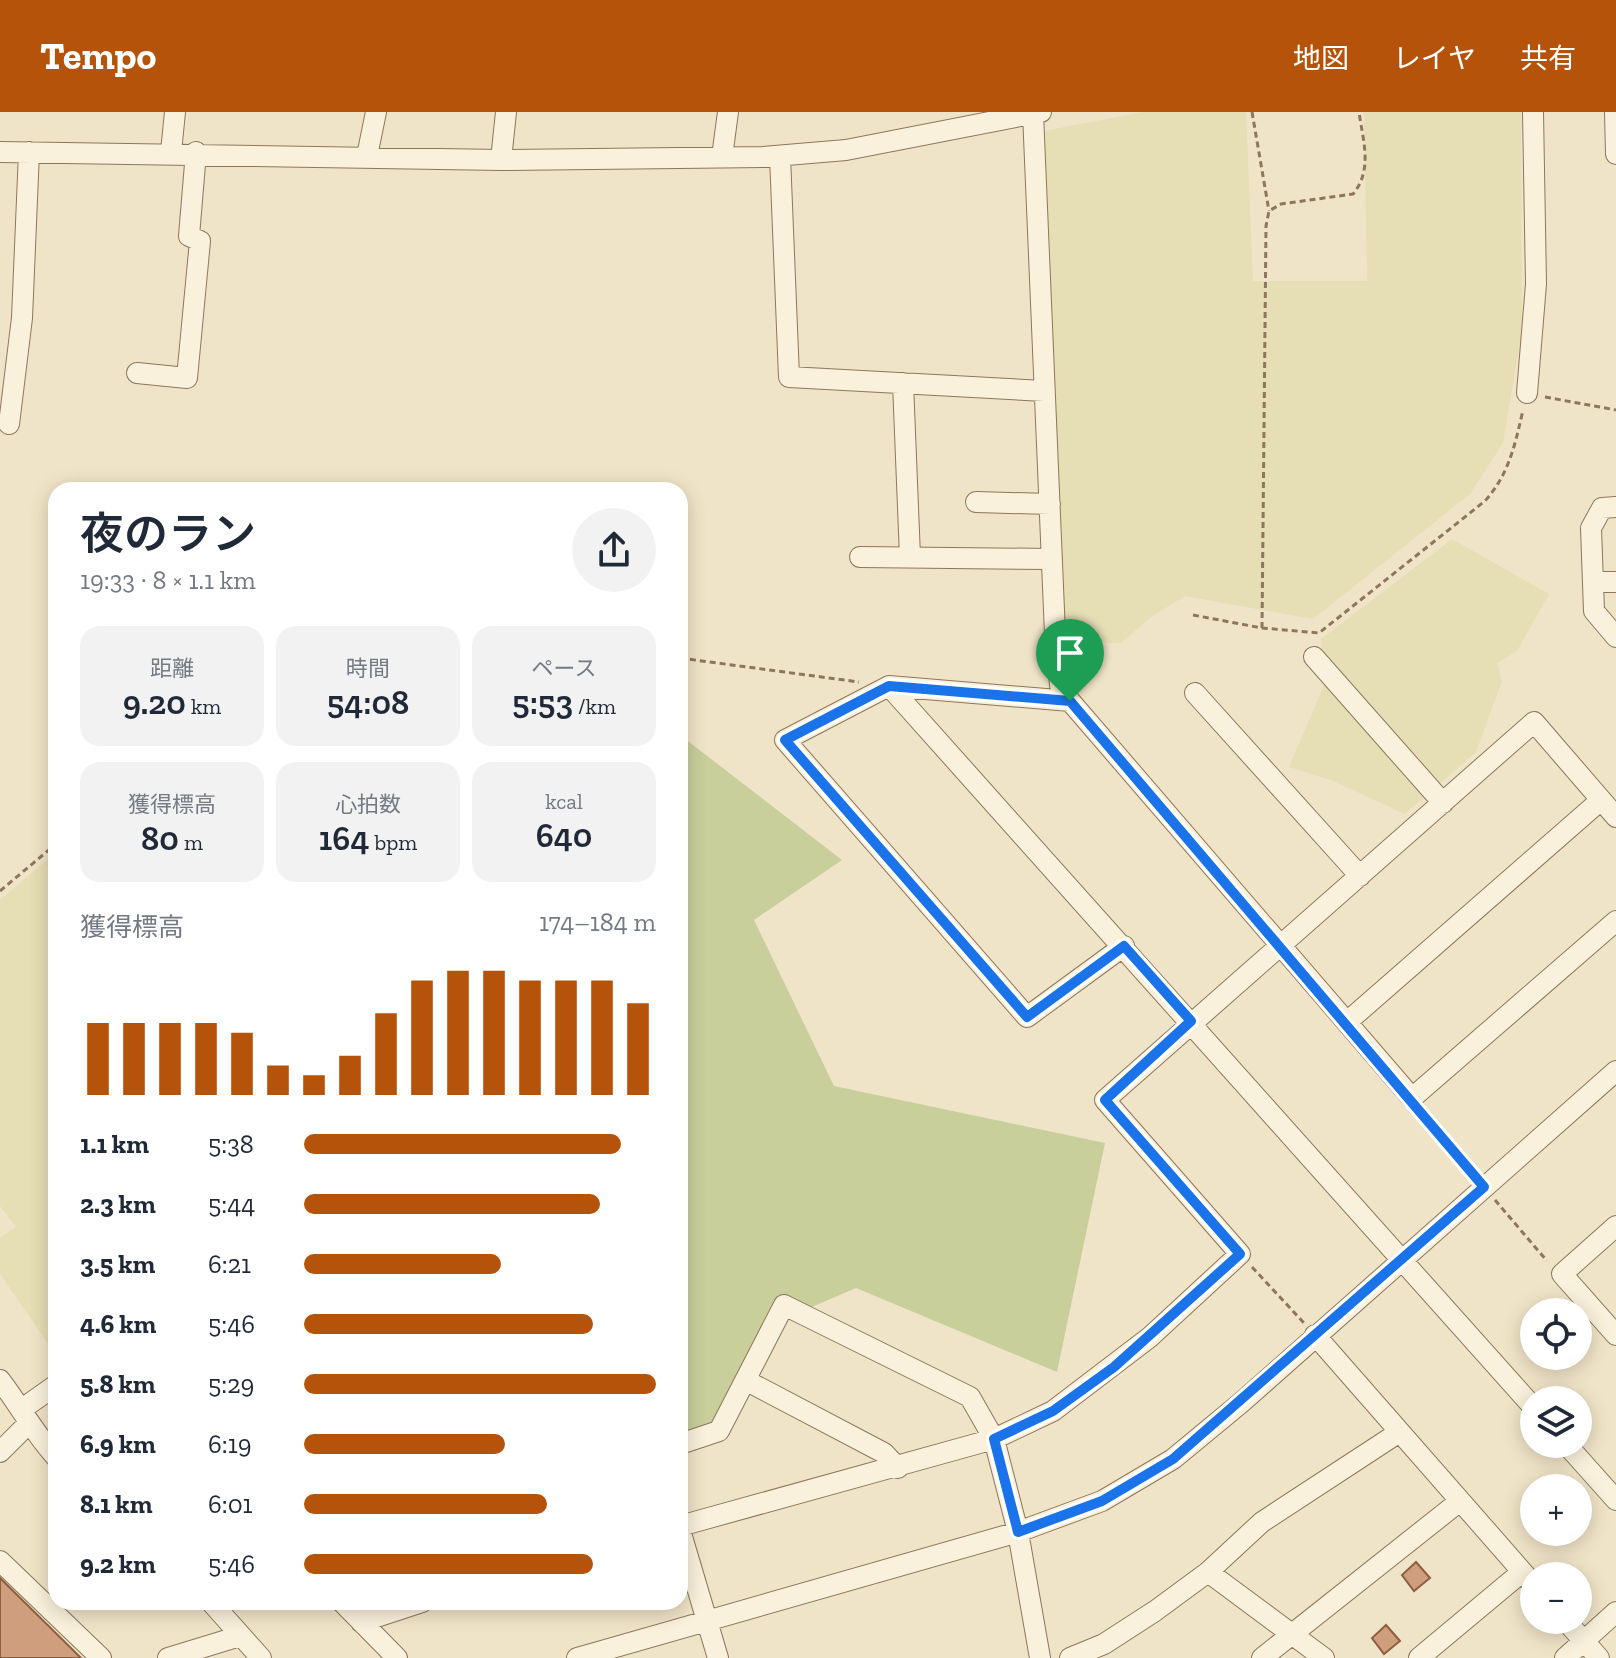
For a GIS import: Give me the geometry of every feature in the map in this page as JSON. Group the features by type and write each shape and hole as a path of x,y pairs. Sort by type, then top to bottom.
{"street":[{"path":"171,152 175,112"},
{"path":"367,156 376,112"},
{"path":"501,160 506,112"},
{"path":"722,157 728,112"},
{"path":"1527,393 1536,284 1533,112"},
{"path":"1615,112 1616,154"},
{"path":"0,152 196,152 501,160 780,156 846,150 1037,113 1052,559 1060,685 1070,701 1279,948 1412,1098 1616,921"},
{"path":"9,424 22,318 29,152"},
{"path":"137,373 187,378 200,241 189,236 196,152"},
{"path":"780,156 789,377 1044,391"},
{"path":"903,383 910,557"},
{"path":"976,502 1050,504"},
{"path":"1616,507 1602,508 1591,528 1594,611 1616,637"},
{"path":"860,557 1052,559"},
{"path":"1593,582 1616,582"},
{"path":"1314,657 1443,803"},
{"path":"1070,701 889,686 785,740 1027,1017 1124,946"},
{"path":"889,686 1520,1392"},
{"path":"1195,693 1360,876"},
{"path":"688,1526 994,1439 1053,1411 1114,1367 1240,1254 1105,1100 1191,1021 1279,948 1534,722 1616,817"},
{"path":"1347,1022 1601,800"},
{"path":"577,1658 1018,1532 1102,1501 1173,1459 1616,1071"},
{"path":"1616,1226 1562,1274 1616,1335"},
{"path":"688,1441 719,1431 784,1305 970,1397 994,1439 1018,1532 1040,1658"},
{"path":"1315,1335 1520,1569"},
{"path":"0,1380 48,1447"},
{"path":"747,1381 884,1453 898,1468"},
{"path":"0,1452 25,1417 48,1393"},
{"path":"1070,1658 1104,1644 1208,1572 1262,1522 1398,1433"},
{"path":"1578,1458 1616,1500"},
{"path":"1262,1658 1460,1501"},
{"path":"688,1555 718,1658"},
{"path":"0,1561 48,1607"},
{"path":"1208,1572 1324,1658"},
{"path":"1419,1658 1520,1584"},
{"path":"51,1610 101,1658"},
{"path":"218,1610 261,1658"},
{"path":"350,1610 397,1658"},
{"path":"361,1622 398,1610"},
{"path":"1565,1658 1616,1612"},
{"path":"1578,1634 1599,1658"},
{"path":"168,1658 240,1636"}],"path":[{"path":"1252,112 1269,211 1262,386 1262,628"},
{"path":"1269,211 1281,204 1353,194 1365,180 1359,112"},
{"path":"1193,615 1262,628 1319,633 1473,511 1501,483 1512,456 1527,393 1616,410"},
{"path":"688,659 859,682"},
{"path":"0,891 48,851"},
{"path":"1412,1098 1484,1187 1562,1274"},
{"path":"1240,1254 1315,1335"}],"shaded area":[{"path":"1143,112 1246,112 1253,281 1367,281 1364,112 1521,112 1522,331 1503,443 1470,494 1313,619 1185,596 1151,617 1121,643 1066,642 1044,131"},
{"path":"1452,539 1549,594 1517,651 1497,663 1502,681 1476,752 1405,814 1331,780 1289,767 1325,683 1321,639"},
{"path":"48,859 48,1343 0,1274 0,1238 16,1227 0,1206 0,900"}],"green space":[{"path":"688,741 842,860 754,920 834,1086 1105,1143 1057,1372 856,1288 763,1328 712,1425 688,1432"}],"building":[{"path":"1416,1562 1430,1578 1414,1591 1402,1575"},
{"path":"0,1578 81,1658 0,1658"},
{"path":"1386,1625 1400,1641 1384,1654 1372,1638"}],"route":[{"path":"889,686 1070,701 1160,810 1412,1098 1484,1187 1242,1402 1173,1459 1102,1501 1018,1532 994,1439 1053,1411 1114,1367 1240,1254 1105,1100 1191,1021 1124,946 1027,1017 785,740 889,686"}]}
